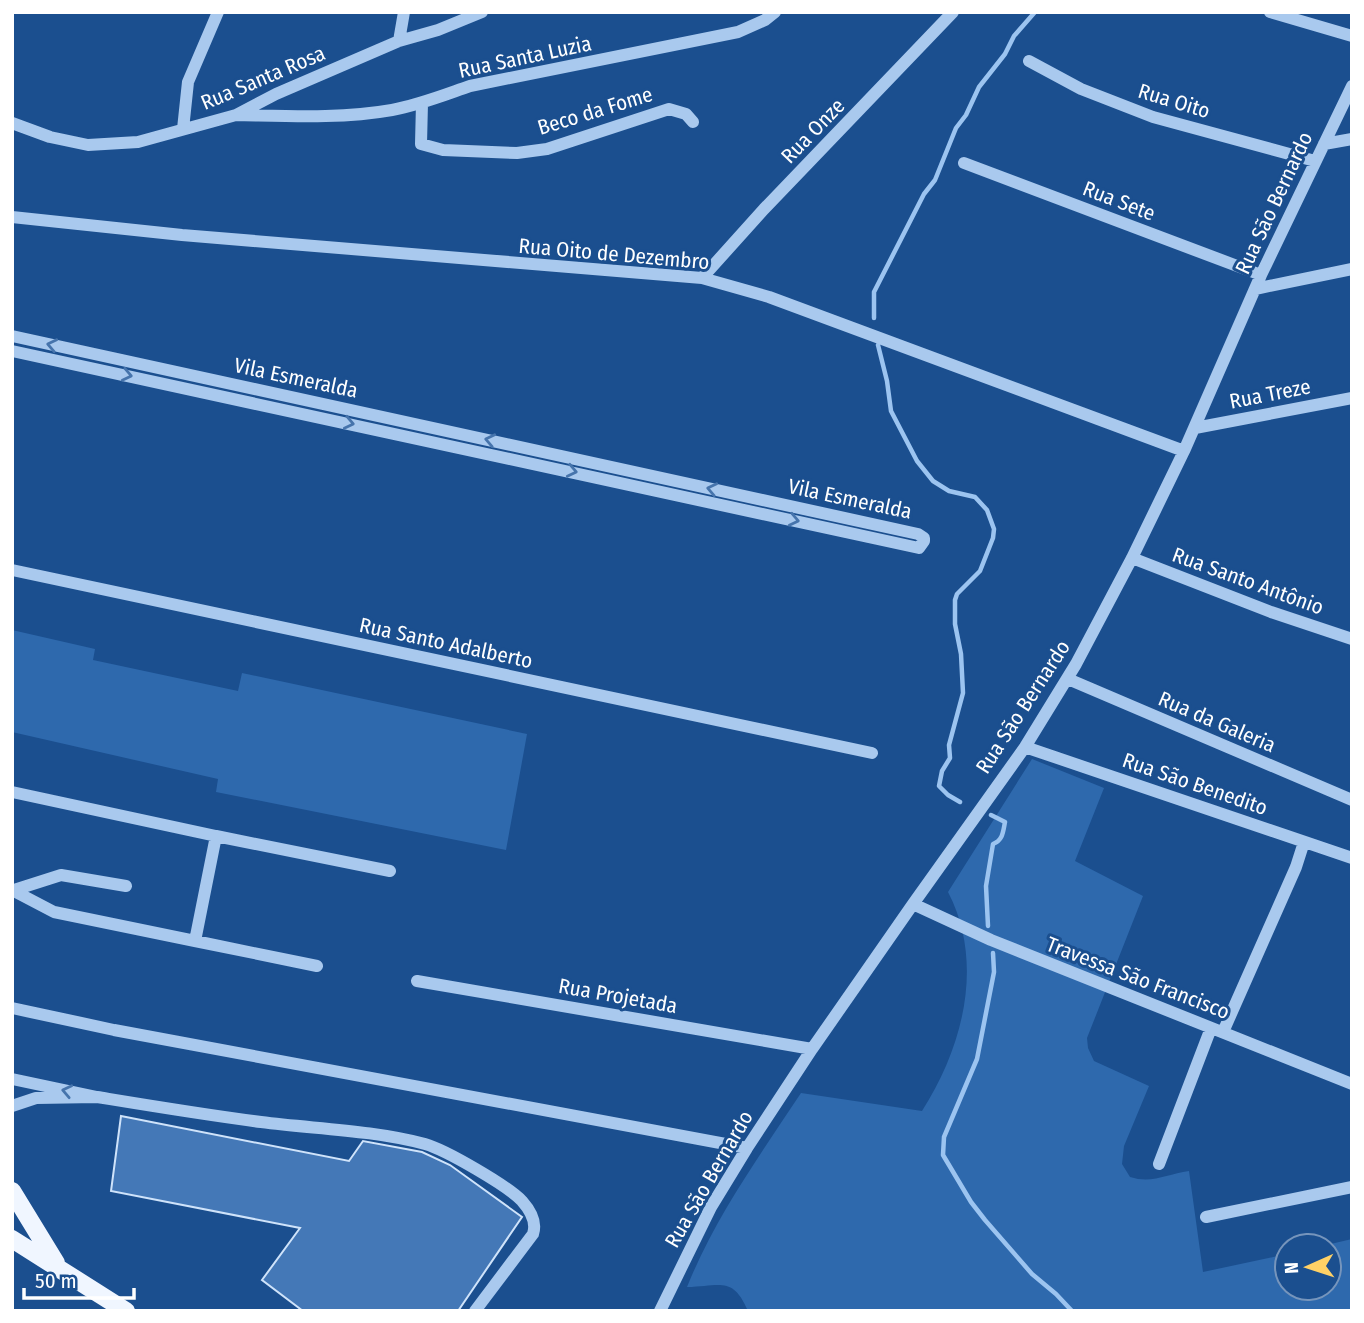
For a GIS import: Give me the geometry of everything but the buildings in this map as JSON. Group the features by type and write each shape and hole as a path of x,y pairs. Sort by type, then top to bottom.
{"main road":[{"path":"12,1191 62,1271"},
{"path":"12,1239 126,1311"}],"street":[{"path":"183,129 188,82 218,12"},
{"path":"399,41 404,12"},
{"name":"Rua Santa Rosa","path":"12,123 50,137 88,145 138,142 236,115 276,94 399,41 439,30 482,12"},
{"name":"Rua Santa Luzia","path":"236,115 367,114 422,103 470,86 738,32 765,20 775,12"},
{"name":"Rua Onze","path":"702,278 764,209 953,12"},
{"path":"1270,12 1352,36"},
{"name":"Rua Oito","path":"1029,61 1081,89 1153,117 1315,161"},
{"name":"Rua São Bernardo","path":"660,1311 710,1207 747,1148 812,1049 1025,747 1068,678 1132,558 1184,451 1261,275 1352,86"},
{"name":"Beco da Fome","path":"422,103 421,144 443,150 517,153 547,149 669,109 686,114 693,121"},
{"path":"1324,144 1352,139"},
{"name":"Rua Sete","path":"964,163 1261,275"},
{"name":"Rua Oito de Dezembro","path":"12,217 196,236 702,278 769,297 1184,451"},
{"path":"1255,289 1352,269"},
{"name":"Vila Esmeralda","path":"12,336 222,382 417,431 919,548 924,541 918,534 417,431 218,395 12,351"},
{"path":"93,368 96,354"},
{"path":"218,395 222,382"},
{"name":"Rua Treze","path":"1195,428 1352,398"},
{"name":"Rua Santo Antônio","path":"1132,558 1271,612 1352,639"},
{"name":"Rua Santo Adalberto","path":"12,570 872,753"},
{"name":"Rua da Galeria","path":"1068,678 1352,800"},
{"name":"Rua São Benedito","path":"1025,747 1352,858"},
{"path":"12,792 390,872"},
{"path":"195,941 216,836"},
{"path":"1159,1164 1217,1030 1296,867 1304,842"},
{"path":"13,890 61,875 126,886"},
{"path":"13,890 54,912 317,966"},
{"name":"Travessa São Francisco","path":"913,904 991,940 1352,1084"},
{"name":"Rua Projetada","path":"417,981 812,1049"},
{"path":"12,1008 114,1030 747,1148"},
{"path":"12,1079 97,1097 261,1122 387,1135 429,1145 456,1157 519,1198 528,1208 534,1224 533,1234 475,1311"},
{"path":"12,1106 36,1098 97,1097"},
{"path":"1206,1217 1352,1187"}],"shaded area":[{"path":"12,630 95,649 93,660 238,691 242,673 527,734 506,850 216,792 218,779 12,732"},
{"path":"1032,759 1104,788 1075,861 1143,896 1087,1038 1094,1061 1149,1086 1124,1146 1122,1164 1130,1177 1138,1179 1153,1179 1189,1171 1203,1272 1273,1257 1273,1302 1343,1302 1343,1241 1352,1239 1352,1311 748,1311 737,1292 731,1288 717,1285 687,1287 725,1211 801,1093 922,1111 949,1060 964,1004 967,976 965,947 959,919 948,892"}],"waterway":[{"path":"874,318 874,292 924,194 935,180 956,128 966,115 979,87 1005,54 1014,36 1035,12"},
{"path":"878,345 891,411 917,461 933,481 949,491 975,497 987,510 994,529 980,571 957,594 955,600 963,693 949,745 950,758 942,771 939,786 960,802"},
{"path":"988,926 986,886 993,844 1001,838 1005,822 991,815"},
{"path":"993,953 994,972 977,1059 944,1137 943,1155 985,1220 1032,1274 1072,1311"}]}
